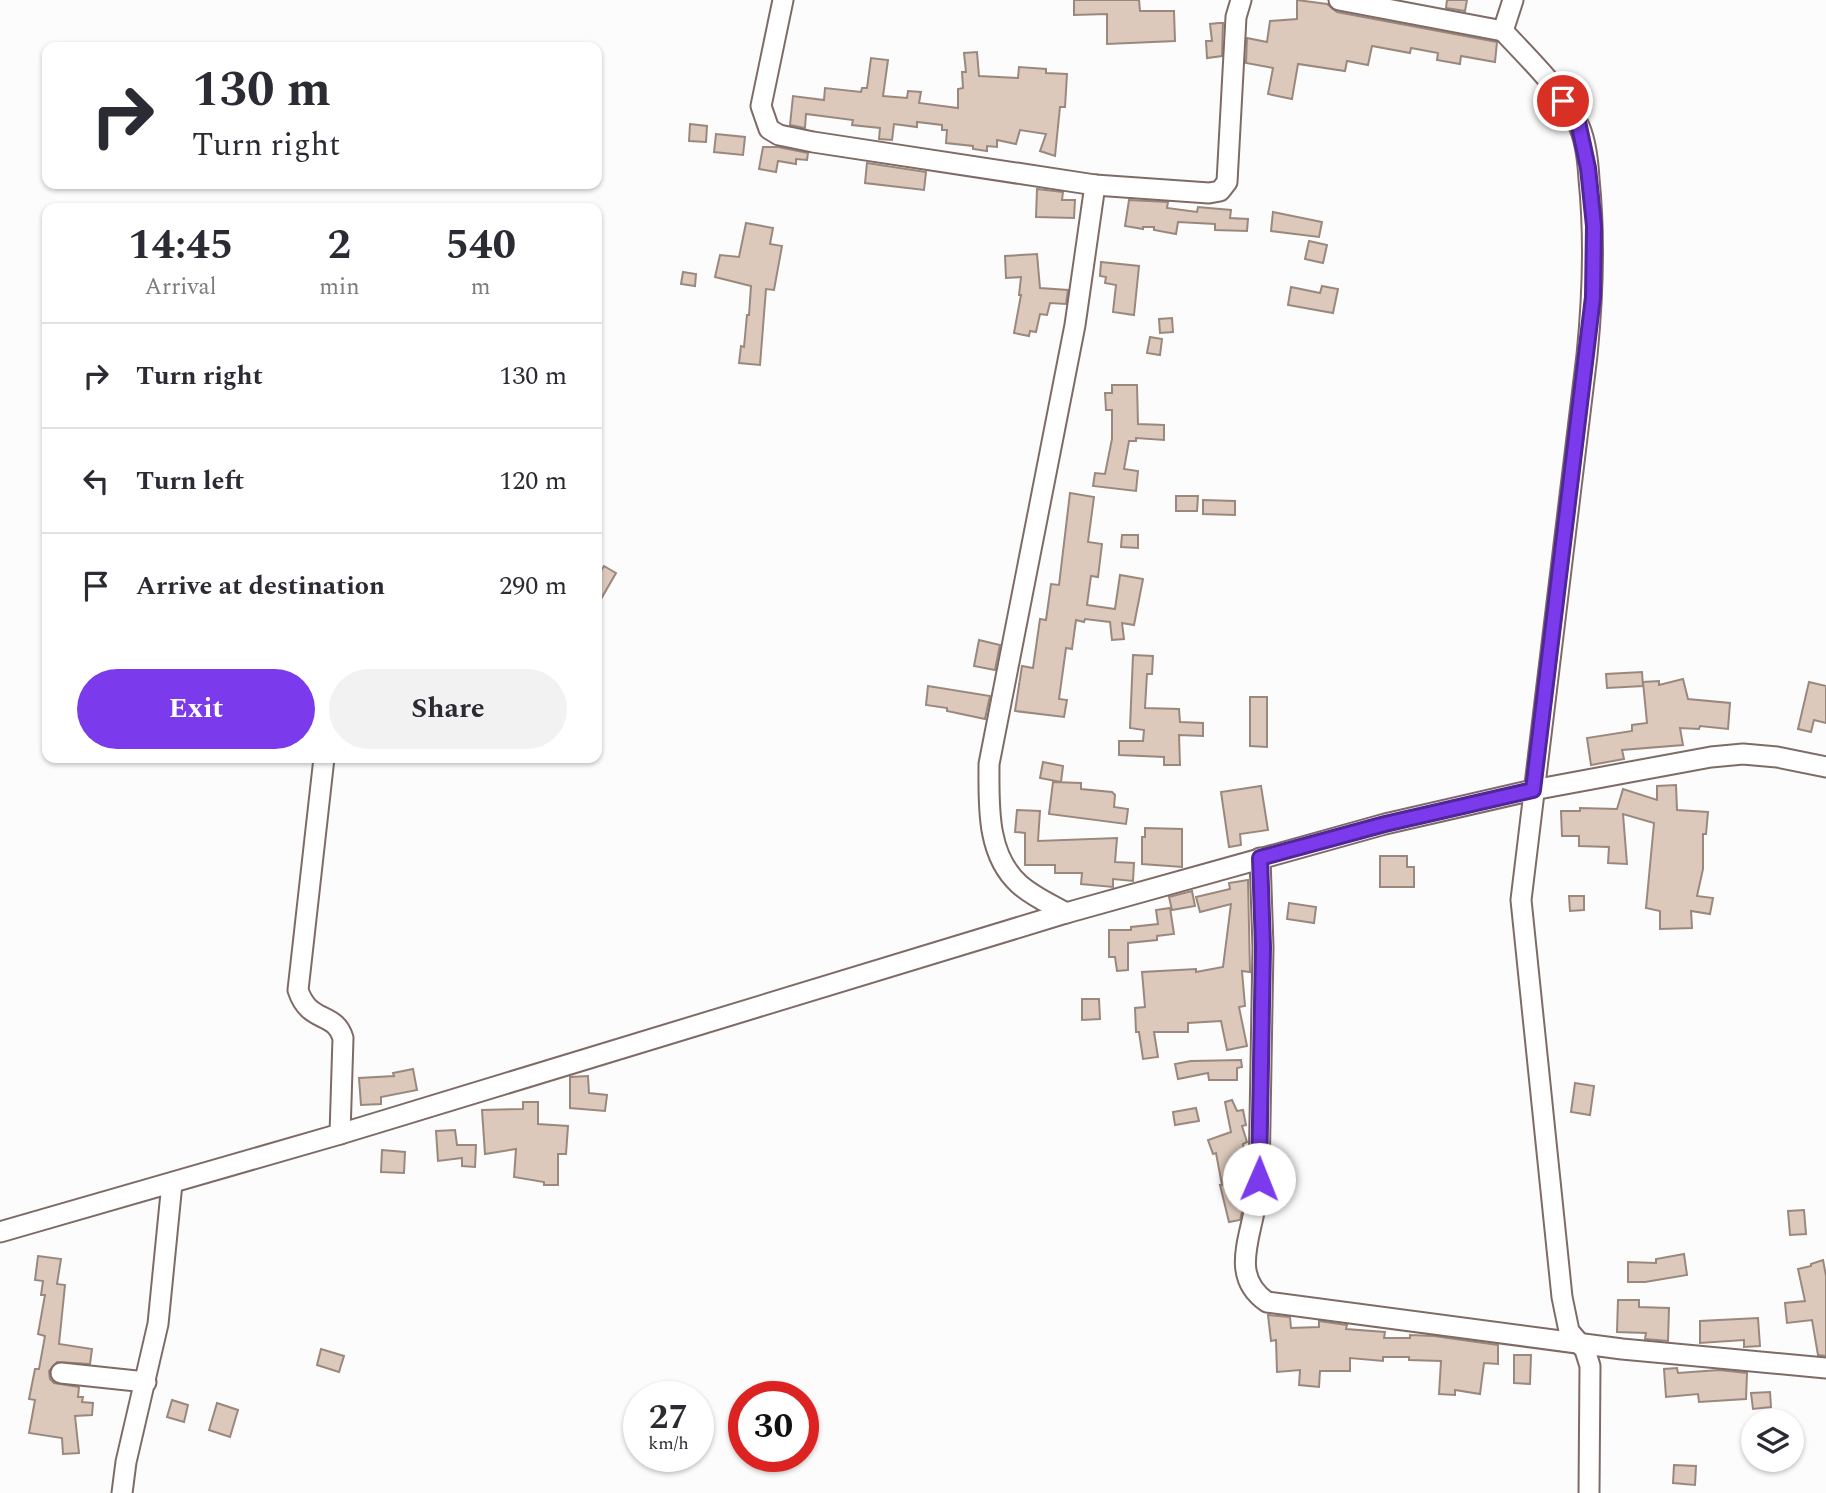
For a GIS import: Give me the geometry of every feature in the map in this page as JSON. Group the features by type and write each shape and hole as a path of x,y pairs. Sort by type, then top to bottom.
{"street":[{"path":"783,0 761,106 769,130 779,135 1095,185 1209,193 1220,191 1227,182 1236,17 1241,0"},
{"path":"1339,0 1503,31 1548,79 1578,122 1588,168 1594,226 1593,297 1522,888 1523,927 1562,1297 1569,1331 1585,1350 1590,1366 1589,1493"},
{"path":"1503,31 1513,0"},
{"path":"1066,913 1033,895 1017,882 1006,867 992,829 989,764 1072,338 1095,185"},
{"path":"0,1232 340,1134 1066,913 1385,824 1533,790 1711,757 1743,754 1777,757 1826,767"},
{"path":"323,763 299,990 302,1002 309,1011 337,1025 343,1038 340,1134"},
{"path":"1260,858 1263,947 1259,1179 1246,1244 1245,1268 1255,1294 1266,1302 1622,1349 1826,1368"},
{"path":"122,1493 126,1462 158,1324 172,1183"},
{"path":"61,1373 146,1382"}],"building":[{"path":"1074,0 1139,0 1140,11 1174,11 1175,41 1107,44 1107,14 1074,15"},
{"path":"1297,0 1327,4 1337,12 1497,42 1495,62 1461,56 1460,64 1437,60 1438,53 1411,48 1410,53 1372,46 1368,65 1347,61 1345,71 1298,64 1292,99 1268,94 1273,68 1246,63 1247,38 1267,42 1270,21 1297,19"},
{"path":"1447,0 1467,0 1465,11 1446,8"},
{"path":"1223,23 1222,56 1207,58 1206,41 1212,41 1210,24"},
{"path":"977,52 979,76 1018,78 1019,67 1067,74 1065,107 1060,107 1055,156 1040,151 1046,134 1020,130 1016,144 997,140 997,147 987,146 987,151 973,149 973,146 946,143 947,130 942,130 942,125 917,122 917,127 894,124 892,140 879,139 880,128 852,125 853,120 806,114 805,128 790,125 793,96 824,100 825,88 861,92 862,88 867,88 871,58 888,60 883,96 907,98 908,91 921,92 919,103 958,108 958,89 963,88 962,72 966,72 964,53"},
{"path":"690,124 707,126 706,142 689,141"},
{"path":"716,134 745,137 743,155 714,152"},
{"path":"763,147 808,153 807,160 796,159 796,164 778,161 776,172 759,169"},
{"path":"867,163 926,172 924,190 865,183"},
{"path":"1037,189 1063,192 1062,200 1075,200 1074,218 1036,217"},
{"path":"1129,200 1168,202 1167,208 1197,212 1198,207 1231,210 1230,218 1248,219 1247,231 1215,230 1215,224 1178,222 1176,234 1154,230 1154,227 1143,229 1125,226"},
{"path":"1273,212 1322,222 1319,237 1271,231"},
{"path":"746,223 773,228 770,244 782,246 774,290 766,289 760,365 739,363 749,315 751,286 715,277 720,255 739,257"},
{"path":"1309,241 1327,245 1323,263 1305,259"},
{"path":"1037,254 1040,288 1068,290 1066,304 1050,303 1047,315 1040,314 1036,332 1030,331 1029,336 1014,333 1021,295 1021,277 1006,278 1005,256"},
{"path":"1101,262 1139,266 1134,315 1113,312 1116,285 1105,283 1106,277 1100,276"},
{"path":"683,272 696,274 695,286 681,284"},
{"path":"1322,286 1338,289 1333,313 1288,305 1291,287 1320,293"},
{"path":"1172,318 1173,332 1160,333 1159,319"},
{"path":"1150,337 1162,339 1160,355 1147,353"},
{"path":"1112,385 1137,385 1138,424 1164,425 1164,440 1136,438 1136,441 1129,441 1124,469 1138,471 1136,491 1093,486 1095,473 1105,474 1112,439 1112,410 1106,410 1105,393 1112,393"},
{"path":"1070,493 1094,497 1088,542 1102,544 1098,577 1091,576 1087,605 1115,609 1120,575 1143,579 1134,625 1122,623 1124,639 1112,640 1110,622 1076,620 1072,649 1066,648 1059,699 1067,700 1064,717 1015,711 1022,666 1033,668 1040,619 1046,620 1051,584 1059,585"},
{"path":"1176,496 1198,496 1197,511 1176,511"},
{"path":"1203,500 1235,501 1235,515 1203,514"},
{"path":"1122,535 1138,535 1138,548 1121,547"},
{"path":"604,566 616,573 602,597"},
{"path":"979,640 1000,645 995,670 974,666"},
{"path":"1133,655 1153,656 1152,674 1147,674 1145,708 1179,709 1180,722 1203,723 1203,736 1179,735 1180,765 1164,765 1164,757 1119,755 1119,741 1143,741 1144,730 1130,728"},
{"path":"1642,672 1643,686 1607,688 1606,674"},
{"path":"1683,679 1688,699 1730,703 1728,729 1700,726 1699,729 1680,728 1683,745 1622,750 1624,759 1591,765 1587,738 1632,731 1632,725 1647,723 1643,682 1659,681 1659,685"},
{"path":"1809,682 1826,686 1826,723 1814,720 1811,732 1798,729"},
{"path":"928,686 990,696 985,719 926,705"},
{"path":"1250,697 1267,697 1267,747 1250,746"},
{"path":"1043,762 1063,766 1061,782 1040,778"},
{"path":"1053,782 1081,783 1081,789 1112,792 1115,795 1114,807 1128,809 1126,824 1049,814"},
{"path":"1676,785 1677,810 1708,812 1706,834 1703,834 1703,869 1697,896 1713,898 1710,914 1691,911 1692,928 1660,929 1660,911 1646,908 1654,823 1623,814 1627,864 1608,863 1609,847 1579,846 1579,836 1562,836 1561,811 1580,811 1580,808 1617,809 1623,789 1657,800 1657,786"},
{"path":"1261,786 1268,830 1240,834 1241,845 1229,847 1221,792"},
{"path":"1017,810 1040,811 1038,841 1117,838 1115,862 1134,863 1133,881 1113,879 1113,887 1081,884 1082,873 1055,873 1055,865 1025,865 1025,833 1015,832"},
{"path":"1145,828 1182,829 1182,867 1142,864 1142,837 1145,837"},
{"path":"1380,856 1407,856 1407,867 1414,867 1414,887 1380,887"},
{"path":"1248,880 1250,972 1242,971 1245,1006 1239,1007 1247,1046 1227,1050 1221,1021 1188,1023 1188,1032 1154,1032 1158,1057 1143,1059 1139,1032 1136,1032 1135,1008 1145,1007 1142,972 1196,969 1196,972 1223,967 1231,904 1200,912 1196,897 1230,889 1229,883"},
{"path":"1192,891 1195,906 1172,910 1169,897"},
{"path":"1569,896 1584,896 1584,910 1570,911"},
{"path":"1289,903 1316,907 1314,923 1287,919"},
{"path":"1170,908 1174,934 1157,936 1157,940 1128,943 1128,970 1117,971 1115,957 1109,957 1109,930 1131,930 1131,927 1158,924 1156,910"},
{"path":"1082,999 1099,999 1100,1019 1082,1020"},
{"path":"1241,1060 1242,1067 1237,1068 1237,1080 1209,1080 1208,1073 1178,1079 1175,1064 1191,1061"},
{"path":"413,1069 417,1090 381,1097 381,1104 361,1105 359,1078 394,1076 393,1073"},
{"path":"588,1076 589,1093 607,1095 605,1111 570,1108 570,1077"},
{"path":"1575,1083 1594,1086 1590,1115 1571,1112"},
{"path":"1232,1100 1237,1111 1243,1110 1246,1125 1242,1126 1247,1142 1243,1144 1247,1176 1233,1178 1242,1212 1240,1220 1229,1222 1216,1153 1213,1154 1208,1140 1231,1132 1225,1102"},
{"path":"523,1102 538,1102 538,1124 568,1126 566,1154 558,1154 558,1185 544,1185 544,1182 514,1177 516,1149 485,1154 482,1110 523,1109"},
{"path":"1196,1108 1199,1121 1175,1125 1173,1112"},
{"path":"455,1130 457,1145 476,1145 475,1167 462,1166 462,1158 438,1161 436,1131"},
{"path":"382,1150 405,1152 404,1173 381,1172"},
{"path":"1804,1210 1806,1234 1790,1235 1788,1211"},
{"path":"1684,1254 1687,1275 1628,1282 1628,1262 1656,1263 1656,1259"},
{"path":"38,1256 61,1259 57,1284 65,1285 59,1344 92,1349 90,1364 57,1362 49,1371 50,1379 54,1383 79,1387 78,1397 83,1397 82,1402 93,1403 92,1415 75,1416 79,1453 63,1454 62,1438 29,1433 35,1400 29,1399 35,1369 39,1369 45,1336 38,1334 45,1295 41,1295 43,1281 35,1280"},
{"path":"1823,1260 1826,1276 1826,1356 1818,1355 1812,1320 1787,1323 1785,1303 1805,1301 1798,1269"},
{"path":"1618,1300 1639,1300 1639,1307 1669,1308 1668,1341 1645,1339 1646,1333 1617,1332"},
{"path":"1268,1315 1290,1317 1291,1328 1319,1327 1319,1321 1347,1325 1346,1329 1385,1332 1384,1338 1434,1336 1498,1345 1498,1364 1484,1363 1480,1394 1455,1390 1455,1395 1439,1394 1441,1361 1409,1360 1409,1357 1383,1357 1383,1361 1350,1358 1350,1371 1320,1371 1319,1387 1299,1385 1300,1370 1277,1372 1276,1340 1271,1341"},
{"path":"1758,1318 1760,1346 1744,1347 1744,1340 1700,1343 1700,1321"},
{"path":"321,1349 344,1356 339,1372 317,1365"},
{"path":"1514,1355 1531,1355 1530,1384 1514,1383"},
{"path":"1677,1368 1678,1373 1719,1370 1747,1373 1746,1399 1699,1402 1698,1394 1666,1397 1664,1369"},
{"path":"1770,1392 1771,1407 1753,1409 1751,1393"},
{"path":"172,1400 188,1405 184,1422 167,1417"},
{"path":"217,1403 238,1410 230,1437 209,1430"},
{"path":"1674,1465 1696,1466 1695,1485 1673,1483"}],"route":[{"path":"1259,1179 1263,947 1260,858 1385,824 1533,790 1584,381 1595,261 1594,226 1584,144 1578,122 1563,101"}]}
